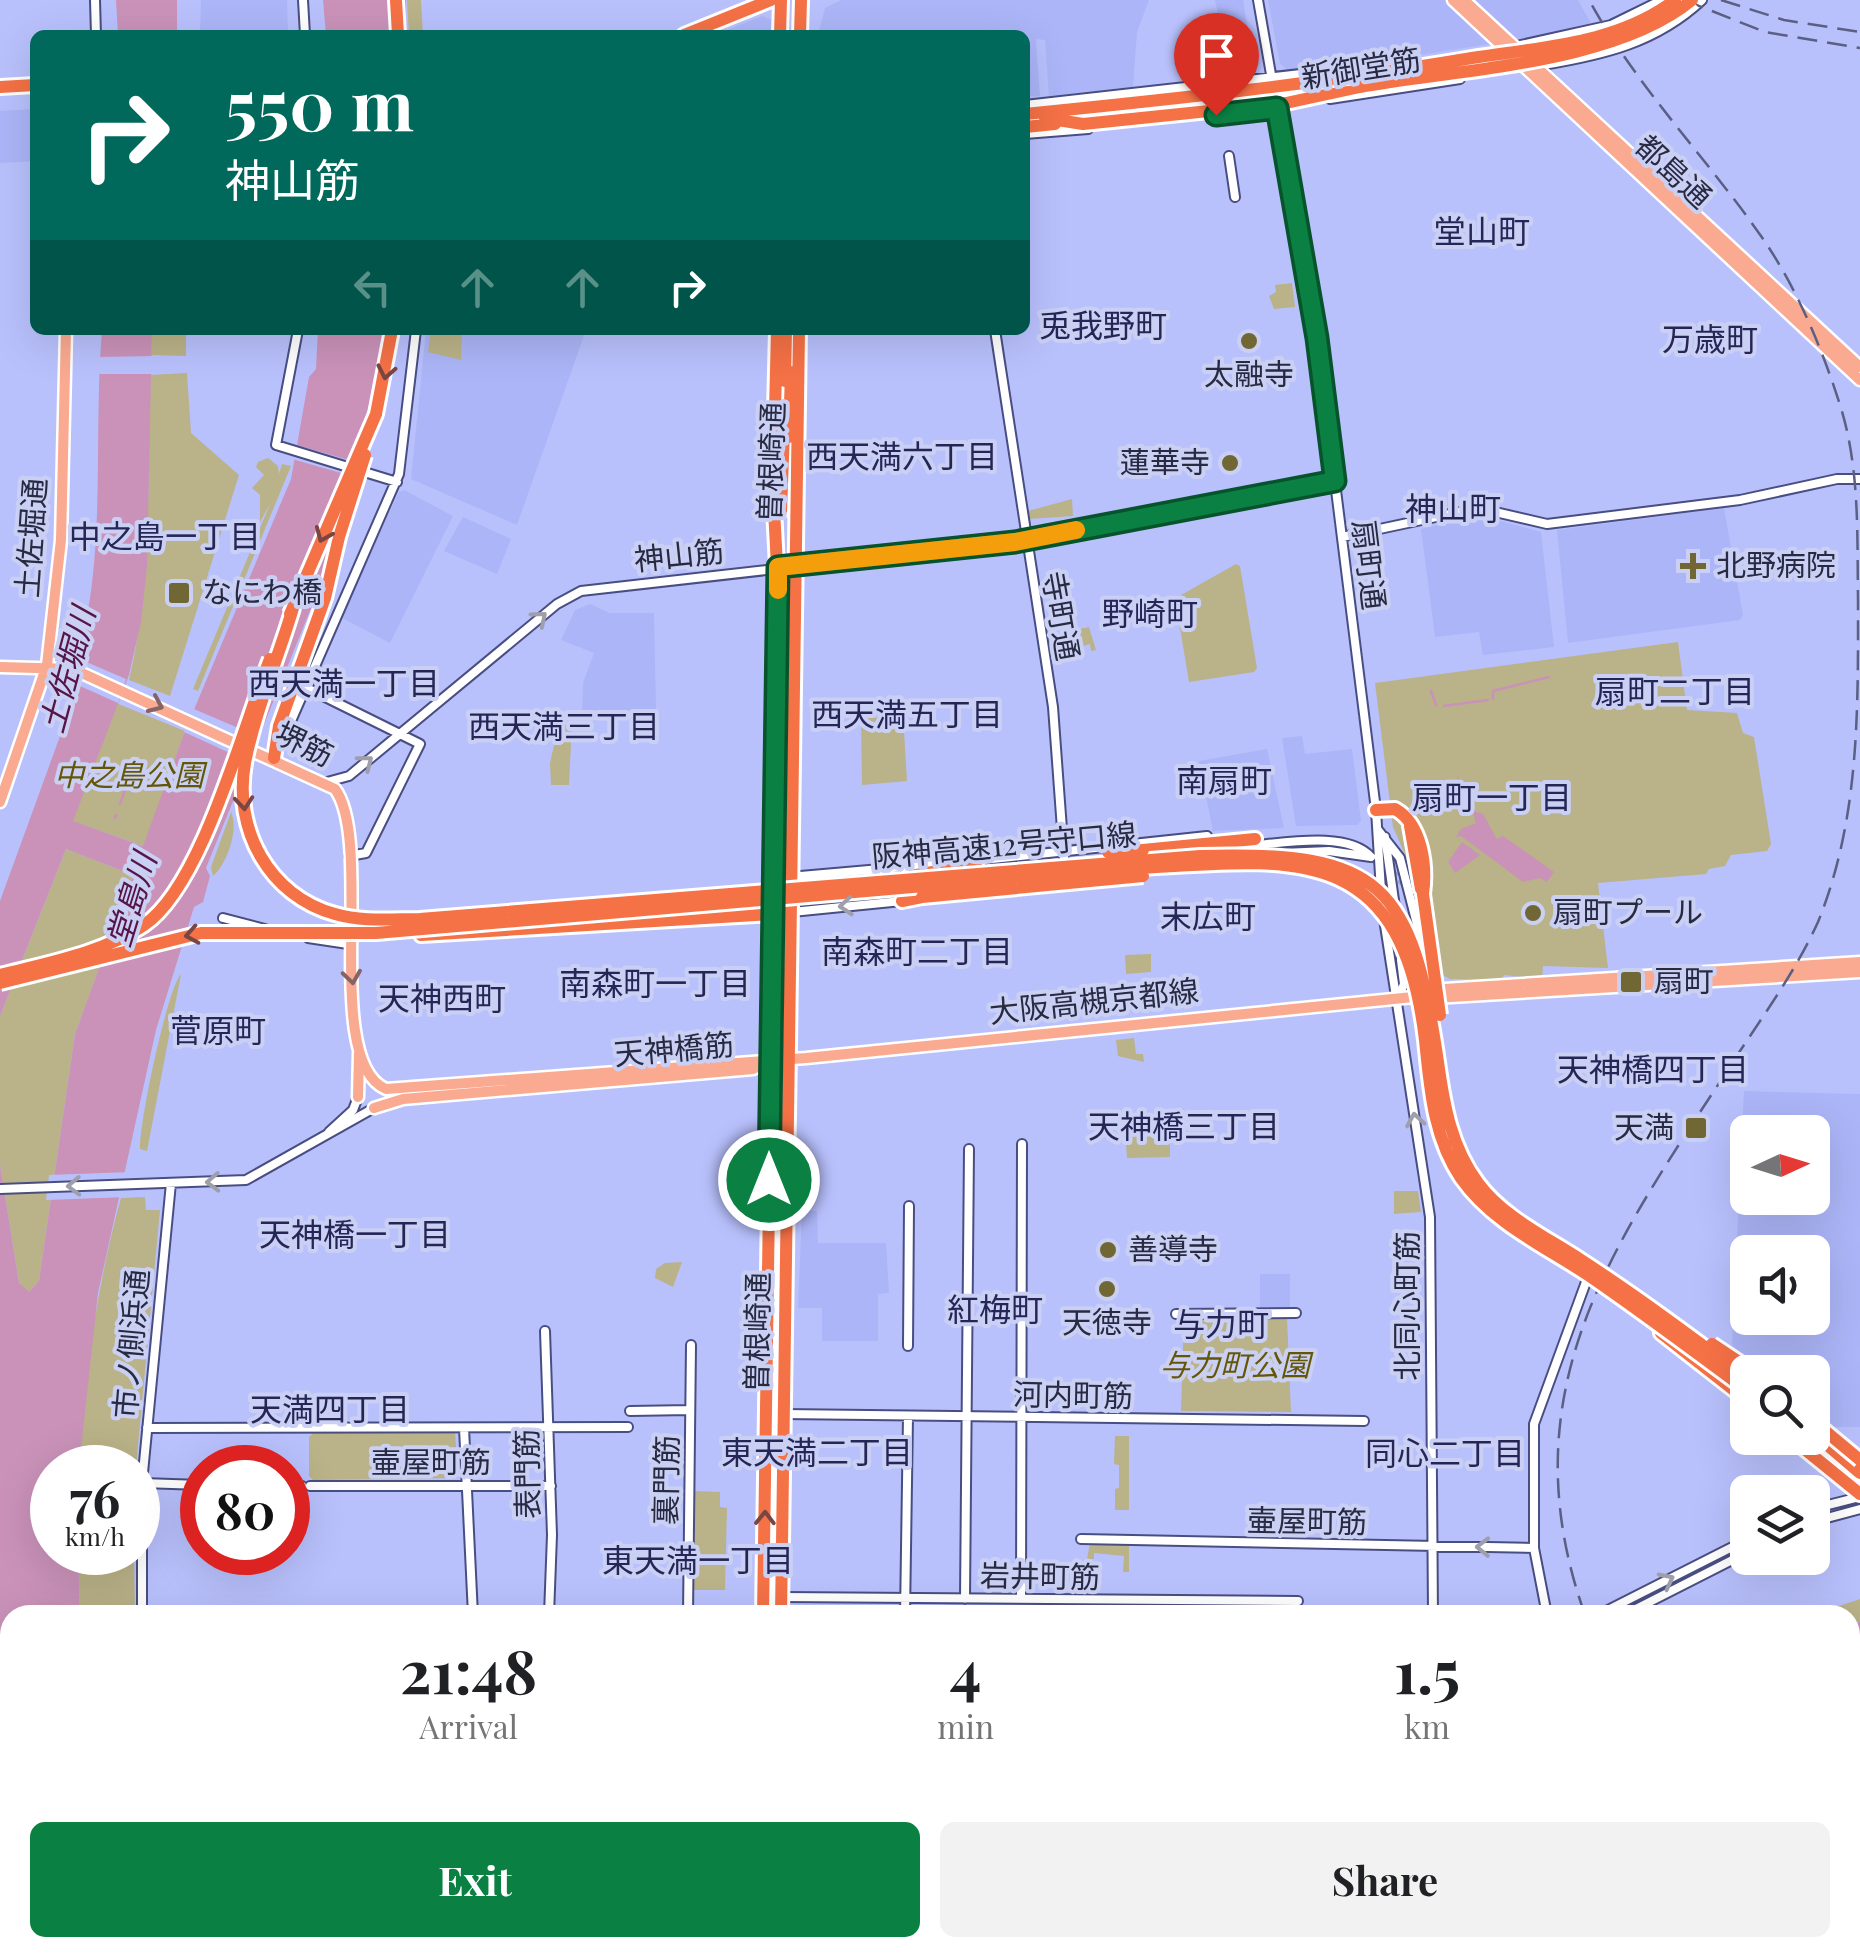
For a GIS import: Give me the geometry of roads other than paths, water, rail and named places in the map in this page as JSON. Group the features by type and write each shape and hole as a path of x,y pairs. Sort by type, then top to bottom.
{"highway":[{"path":"398,0 399,30"},
{"path":"705,30 771,0"},
{"path":"780,30 781,0"},
{"path":"800,30 801,0"},
{"path":"1030,118 1364,81 1599,37 1644,20 1675,0"},
{"name":"新御堂筋","path":"1364,81 1604,47 1649,29 1692,0"},
{"path":"1030,115 1083,124 1286,102 1364,81"},
{"path":"1030,114 1364,81"},
{"path":"0,88 30,85"},
{"path":"270,756 324,598 376,414 391,335"},
{"name":"曽根崎通","path":"763,1605 778,567 774,490 777,335"},
{"path":"778,548 786,486 792,335"},
{"name":"曽根崎通","path":"781,1605 794,514 799,486 792,335"},
{"path":"0,975 110,943 143,926 164,908 195,856 293,608 376,414"},
{"path":"786,486 794,514"},
{"name":"阪神高速12号守口線","path":"293,608 248,751 243,804 252,841 264,864 292,893 322,910 357,918 420,919 1200,856 1290,855 1336,866 1378,892 1411,935 1426,978 1444,1100 1456,1146 1485,1192 1730,1362"},
{"path":"1376,810 1395,809 1410,824 1443,1046 1444,1100"},
{"path":"899,880 946,868 1255,839"},
{"path":"902,900 1255,865"},
{"name":"阪神高速12号守口線","path":"0,983 200,933 376,934 1084,872 1255,865 1324,873 1355,888 1384,914 1413,968 1436,1116 1461,1178 1506,1222 1730,1378"},
{"path":"376,934 464,933 772,914"},
{"path":"1633,1308 1730,1386"},
{"path":"1830,1436 1860,1458"},
{"path":"1830,1448 1860,1474"},
{"path":"1812,1455 1860,1495"},
{"path":"1824,1455 1860,1486"}],"main road":[{"name":"都島通","path":"1453,0 1860,367"},
{"name":"都島通","path":"1464,0 1508,48"},
{"name":"都島通","path":"1529,67 1860,380"},
{"name":"土佐堀通","path":"0,802 46,665 61,540 66,335"},
{"name":"堺筋","path":"0,667 46,665 73,669 327,782 348,811 348,944 360,1052 358,1097"},
{"name":"大阪高槻京都線","path":"771,1060 1424,996 1444,989 1860,962"},
{"name":"大阪高槻京都線","path":"1424,996 1440,999 1860,972"},
{"name":"天神橋筋","path":"360,1052 376,1084 393,1090 771,1060"},
{"name":"天神橋筋","path":"374,1108 404,1099 753,1069 771,1060"}],"street":[{"path":"95,0 96,30"},
{"path":"302,0 305,30"},
{"name":"扇町通","path":"1258,0 1317,338 1376,810 1378,830 1374,838 1398,998"},
{"name":"新御堂筋","path":"1030,117 1508,48 1611,25 1662,0"},
{"name":"新御堂筋","path":"1030,118 1277,108 1529,67 1625,48 1675,22 1702,0"},
{"path":"1229,156 1236,196"},
{"path":"297,335 275,442 294,452 397,482"},
{"path":"270,756 397,482 415,335"},
{"name":"寺町通","path":"995,335 1052,706 1068,889"},
{"path":"1342,537 1478,508 1546,524 1740,500 1837,479 1860,479"},
{"name":"神山筋","path":"327,782 348,776 556,604 582,591 1024,540 1335,481"},
{"path":"303,686 420,744 366,853 349,856"},
{"path":"1378,830 1400,858 1431,975 1444,989"},
{"path":"789,878 1207,836"},
{"path":"1386,837 1395,910 1424,996 1446,1131 1476,1191 1474,1200"},
{"path":"861,887 1311,851 1371,857 1364,850 1328,841 1181,846"},
{"path":"982,876 1012,857"},
{"path":"772,914 902,900"},
{"path":"349,926 630,906"},
{"path":"1395,910 1420,938"},
{"path":"223,918 348,944"},
{"path":"1398,998 1404,984 1400,930"},
{"name":"北同心町筋","path":"1398,998 1430,1216 1433,1605"},
{"name":"天神橋筋","path":"330,1132 353,1110 358,1097"},
{"name":"天神橋筋","path":"0,1189 254,1178 374,1108"},
{"path":"1021,1598 1022,1144"},
{"path":"965,1598 969,1149"},
{"path":"1470,1179 1514,1221 1730,1362"},
{"name":"市ノ側浜通","path":"145,1445 171,1184"},
{"path":"908,1346 909,1206"},
{"path":"1545,1605 1534,1548 1534,1424 1586,1282"},
{"path":"1176,1314 1296,1314"},
{"name":"表門筋","path":"546,1332 551,1486 549,1605"},
{"name":"裏門筋","path":"688,1605 691,1344"},
{"path":"630,1411 690,1410"},
{"name":"河内町筋","path":"782,1414 1364,1421"},
{"path":"906,1605 908,1416"},
{"path":"147,1428 628,1427"},
{"path":"464,1428 473,1605"},
{"name":"壷屋町筋","path":"310,1486 551,1486"},
{"path":"1830,1504 1860,1495"},
{"path":"1830,1517 1860,1508"},
{"name":"壷屋町筋","path":"1081,1539 1534,1548"},
{"path":"1618,1605 1730,1548"},
{"path":"1644,1605 1730,1561"},
{"name":"市ノ側浜通","path":"142,1575 142,1605"},
{"name":"岩井町筋","path":"781,1597 1298,1601"}],"water":[{"path":"116,0 177,0 177,30 118,30"},
{"path":"323,0 406,0 406,30 326,30"},
{"name":"堂島川","path":"102,335 152,335 147,566 141,622 129,675 73,821 143,846 185,731 291,479 309,377 316,369 318,335 398,335 369,465 206,868 210,876 203,902 194,907 156,1030 98,1293 81,1445 30,1445 30,1575 79,1575 80,1605 0,1605 0,1165 19,1283 29,1292 39,1281 75,1034 133,875 66,849 0,1016 0,901 75,695 69,684 90,598 97,509"},
{"path":"1458,775 1460,787 1476,812 1483,814 1497,839 1503,836 1554,872 1547,882 1540,878 1523,882 1461,836 1456,837 1461,829 1476,823 1472,808 1454,791"},
{"path":"1462,842 1480,855 1455,873 1448,862"}],"waterway":[{"path":"1493,699 1493,691 1549,677"},
{"path":"1431,691 1436,705"},
{"path":"1444,706 1488,700"},
{"path":"131,773 135,762"},
{"path":"124,792 128,781"},
{"path":"120,804 124,793"}],"tunnel":[{"path":"1371,857 1416,892"}],"railway":[{"path":"1582,1605 1563,1532 1558,1455 1567,1384 1587,1315 1617,1249 1654,1184 1791,972 1818,922 1832,883 1849,803 1858,640 1857,526 1851,453 1840,405 1816,340 1786,275 1761,236 1628,62 1589,0"},
{"path":"1684,0 1765,32 1860,48"},
{"path":"1721,0 1784,20 1860,32"}],"place":[{"name":"太融寺","path":"1249,341"},
{"name":"蓮華寺","path":"1230,463"},
{"name":"北野病院","path":"1693,566"},
{"name":"なにわ橋","path":"179,593"},
{"name":"扇町プール","path":"1533,913"},
{"name":"扇町","path":"1631,982"},
{"name":"天満","path":"1696,1128"},
{"name":"善導寺","path":"1108,1250"},
{"name":"天徳寺","path":"1107,1289"}],"district":[{"name":"堂山町","path":"1482,232"},
{"name":"兎我野町","path":"1103,326"},
{"name":"万歳町","path":"1710,340"},
{"name":"西天満六丁目","path":"902,457"},
{"name":"神山町","path":"1453,509"},
{"name":"中之島一丁目","path":"165,537"},
{"name":"野崎町","path":"1150,614"},
{"name":"西天満一丁目","path":"344,684"},
{"name":"扇町二丁目","path":"1675,692"},
{"name":"西天満五丁目","path":"907,715"},
{"name":"西天満三丁目","path":"564,727"},
{"name":"南扇町","path":"1224,781"},
{"name":"扇町一丁目","path":"1492,798"},
{"name":"末広町","path":"1208,917"},
{"name":"南森町二丁目","path":"917,952"},
{"name":"南森町一丁目","path":"655,984"},
{"name":"天神西町","path":"442,999"},
{"name":"菅原町","path":"218,1031"},
{"name":"天神橋四丁目","path":"1653,1070"},
{"name":"天神橋三丁目","path":"1184,1127"},
{"name":"天神橋一丁目","path":"355,1235"},
{"name":"紅梅町","path":"995,1310"},
{"name":"与力町","path":"1221,1325"},
{"name":"天満四丁目","path":"330,1410"},
{"name":"東天満二丁目","path":"817,1453"},
{"name":"同心二丁目","path":"1445,1454"},
{"name":"東天満一丁目","path":"698,1561"}],"water label":[{"name":"土佐堀川","path":"68,670"}],"park label":[{"name":"中之島公園","path":"129,776"},
{"name":"与力町公園","path":"1235,1366"}]}
